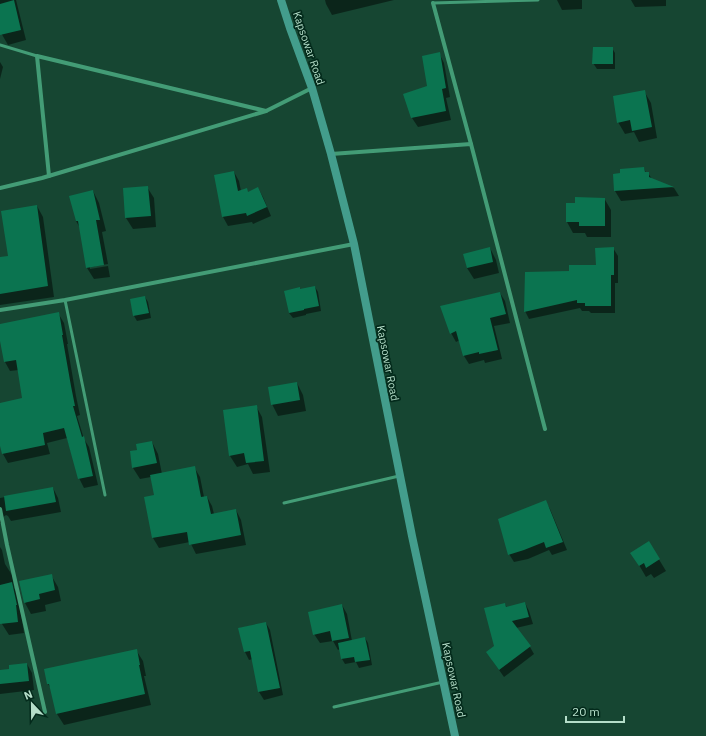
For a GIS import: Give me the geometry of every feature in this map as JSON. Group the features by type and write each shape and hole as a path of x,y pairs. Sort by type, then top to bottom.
{"main road":[{"name":"Kapsowar Road","path":"281,0 312,88 354,244 400,476 455,736"}],"street":[{"path":"433,3 471,144 544,429"},
{"path":"49,176 37,56 266,111"},
{"path":"0,188 49,176 266,111 312,88"},
{"path":"331,154 471,144"},
{"path":"0,310 65,300 354,244"},
{"path":"0,510 45,712"}],"lane":[{"path":"433,3 538,0"},
{"path":"0,45 37,56"},
{"path":"65,300 105,495"},
{"path":"284,503 400,476"},
{"path":"334,707 443,682"}],"building":[{"path":"14,0 21,30 0,35 0,4"},
{"path":"593,47 613,47 613,64 592,64"},
{"path":"440,52 446,88 442,89 446,111 411,118 403,94 427,86 422,56"},
{"path":"645,90 652,127 632,131 630,120 617,123 613,96"},
{"path":"644,167 645,172 649,172 649,177 674,187 614,191 613,174 620,173 620,169"},
{"path":"234,171 238,191 247,188 248,192 258,187 267,207 247,216 246,213 222,217 214,175"},
{"path":"148,186 151,216 125,218 123,188"},
{"path":"93,190 100,220 96,220 104,265 86,268 78,221 76,221 69,196"},
{"path":"575,197 605,198 605,226 579,226 579,222 566,222 566,203 575,203"},
{"path":"37,205 48,286 0,294 0,257 8,256 1,211"},
{"path":"490,247 493,262 467,268 463,254"},
{"path":"614,247 614,275 611,275 611,306 585,306 585,303 577,303 577,300 524,312 525,272 569,271 569,265 596,265 595,248"},
{"path":"315,286 319,306 289,313 284,291 300,287 300,289"},
{"path":"500,292 506,314 490,318 498,350 479,354 479,352 463,356 456,331 450,334 440,306"},
{"path":"145,296 149,313 133,316 130,299"},
{"path":"59,312 75,406 73,406 82,437 84,436 93,476 78,479 64,428 43,433 45,445 2,454 0,446 0,403 22,398 16,360 4,362 0,341 0,324"},
{"path":"297,382 300,400 271,405 268,387"},
{"path":"257,405 264,461 246,463 244,453 229,456 223,410"},
{"path":"152,441 157,463 132,468 130,451 137,450 136,444"},
{"path":"195,466 201,497 207,496 211,514 236,509 241,535 189,545 187,532 152,538 144,497 154,495 150,475"},
{"path":"53,487 56,502 6,511 4,496"},
{"path":"546,500 563,542 546,548 544,542 508,555 498,519"},
{"path":"649,541 660,559 646,568 644,563 639,566 630,553"},
{"path":"52,574 55,590 39,594 40,599 24,603 19,581"},
{"path":"12,582 17,605 18,622 0,624 0,585"},
{"path":"525,602 529,617 512,621 531,646 499,670 486,652 494,646 484,608 505,603 506,607"},
{"path":"342,604 349,638 332,641 330,631 313,635 308,612"},
{"path":"266,622 280,688 258,692 250,651 244,652 238,628"},
{"path":"365,637 370,660 355,662 354,657 341,659 338,643"},
{"path":"137,649 145,694 56,714 44,669"},
{"path":"27,663 29,681 0,684 0,670 9,669 9,665"}]}
